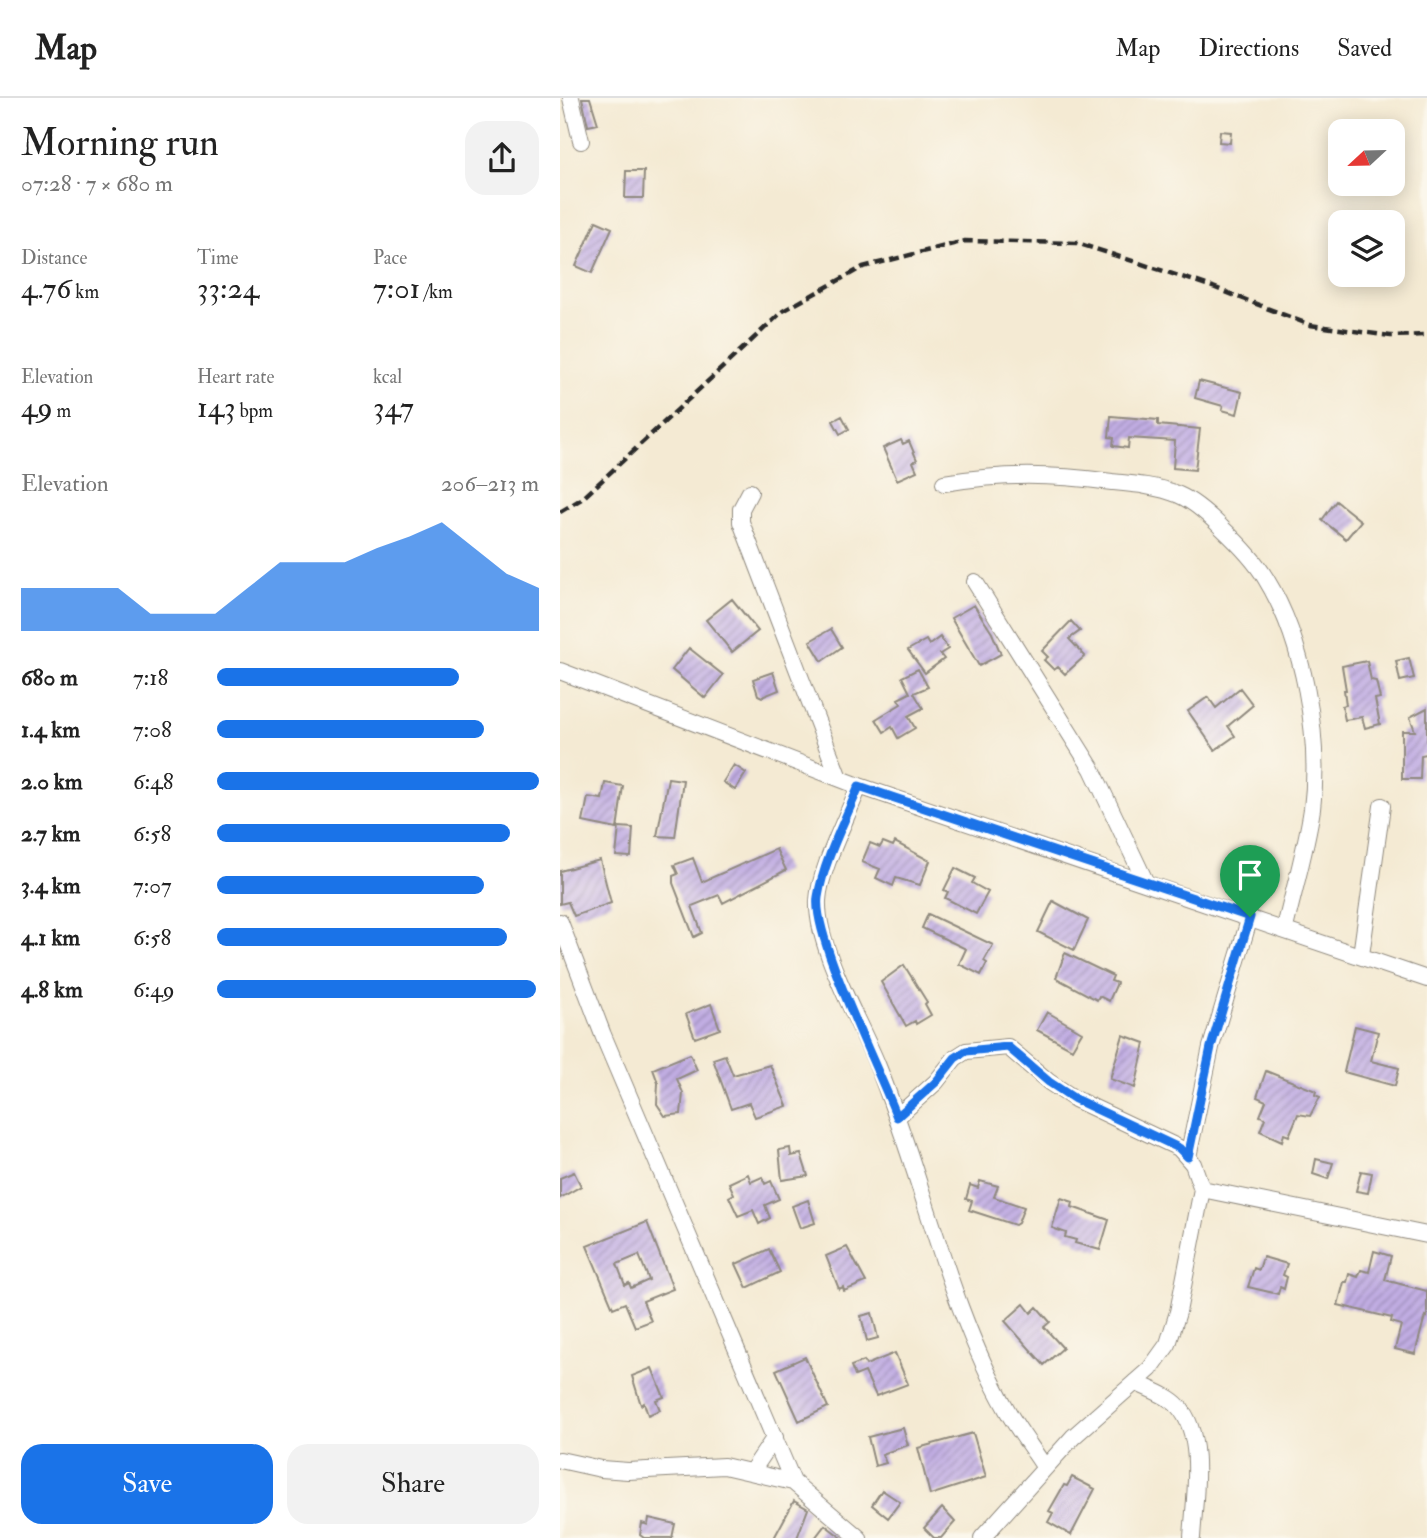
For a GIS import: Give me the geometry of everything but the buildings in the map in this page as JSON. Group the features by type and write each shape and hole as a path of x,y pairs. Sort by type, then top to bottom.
{"street":[{"path":"571,98 581,141"},
{"path":"944,483 999,474 1062,475 1146,486 1180,495 1207,513 1236,541 1266,579 1290,628 1302,667 1309,710 1313,772 1312,808 1285,928"},
{"path":"750,492 741,509 741,522 839,778"},
{"path":"975,582 1092,769 1146,883"},
{"path":"560,671 859,786 1285,928 1427,979"},
{"path":"859,786 822,880 818,899 819,921 838,975 897,1117 955,1287 987,1367 1008,1411 1045,1468"},
{"path":"1361,955 1382,806"},
{"path":"1188,1157 1211,1047 1250,917"},
{"path":"560,922 603,1035 793,1482"},
{"path":"897,1117 936,1082 955,1058 966,1051 1008,1047 1049,1082 1075,1099 1179,1148 1188,1157 1202,1189 1178,1312 1168,1344 1150,1370 1073,1437 982,1538"},
{"path":"1202,1189 1427,1235"},
{"path":"1135,1382 1178,1405 1187,1421 1197,1461 1192,1538"},
{"path":"752,1471 775,1437"},
{"path":"560,1460 601,1469 628,1471 724,1466 752,1471 793,1482 859,1538"}],"railway":[{"path":"560,512 583,498 783,311 863,267 965,241 1077,243 1213,287 1310,325 1391,336 1427,335"}],"route":[{"path":"859,786 1250,917 1211,1047 1188,1157 1179,1148 1075,1099 1049,1082 1008,1047 966,1051 955,1058 936,1082 897,1117 825,940 819,921 818,899 822,880 859,786"}]}
